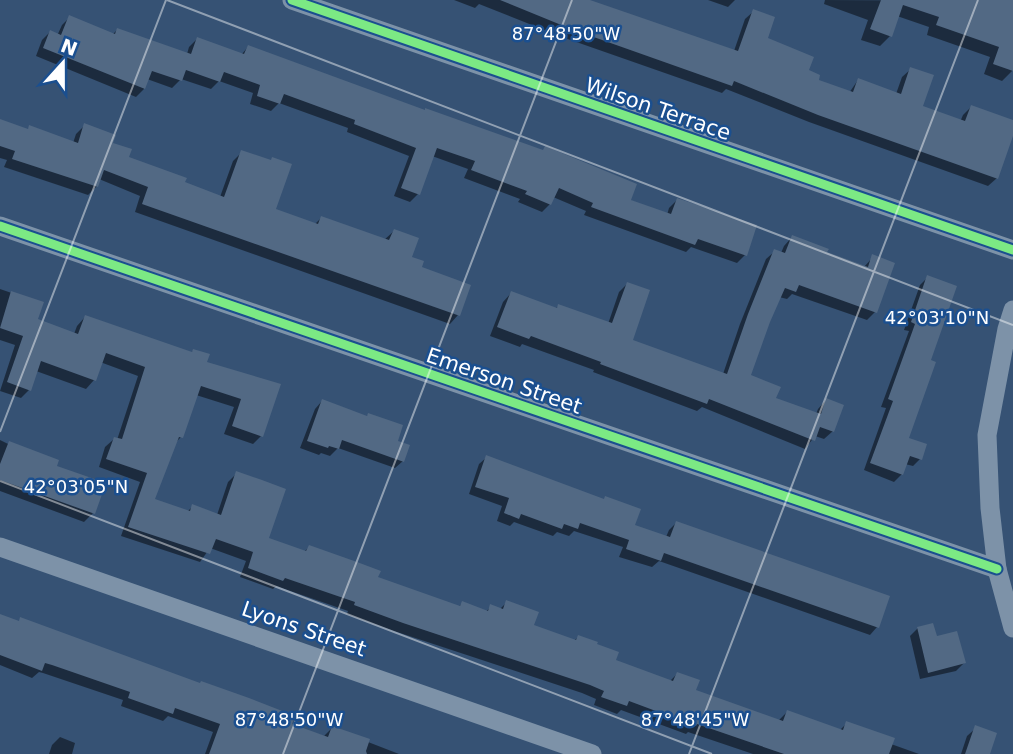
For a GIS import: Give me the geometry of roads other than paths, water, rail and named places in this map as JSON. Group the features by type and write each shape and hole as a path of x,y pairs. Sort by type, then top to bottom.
{"street":[{"name":"Wilson Terrace","path":"292,0 1013,250"},
{"name":"Emerson Street","path":"0,226 997,569"},
{"path":"1013,310 987,435 989,508 997,569 1013,628"},
{"name":"Lyons Street","path":"0,547 592,754"}]}
